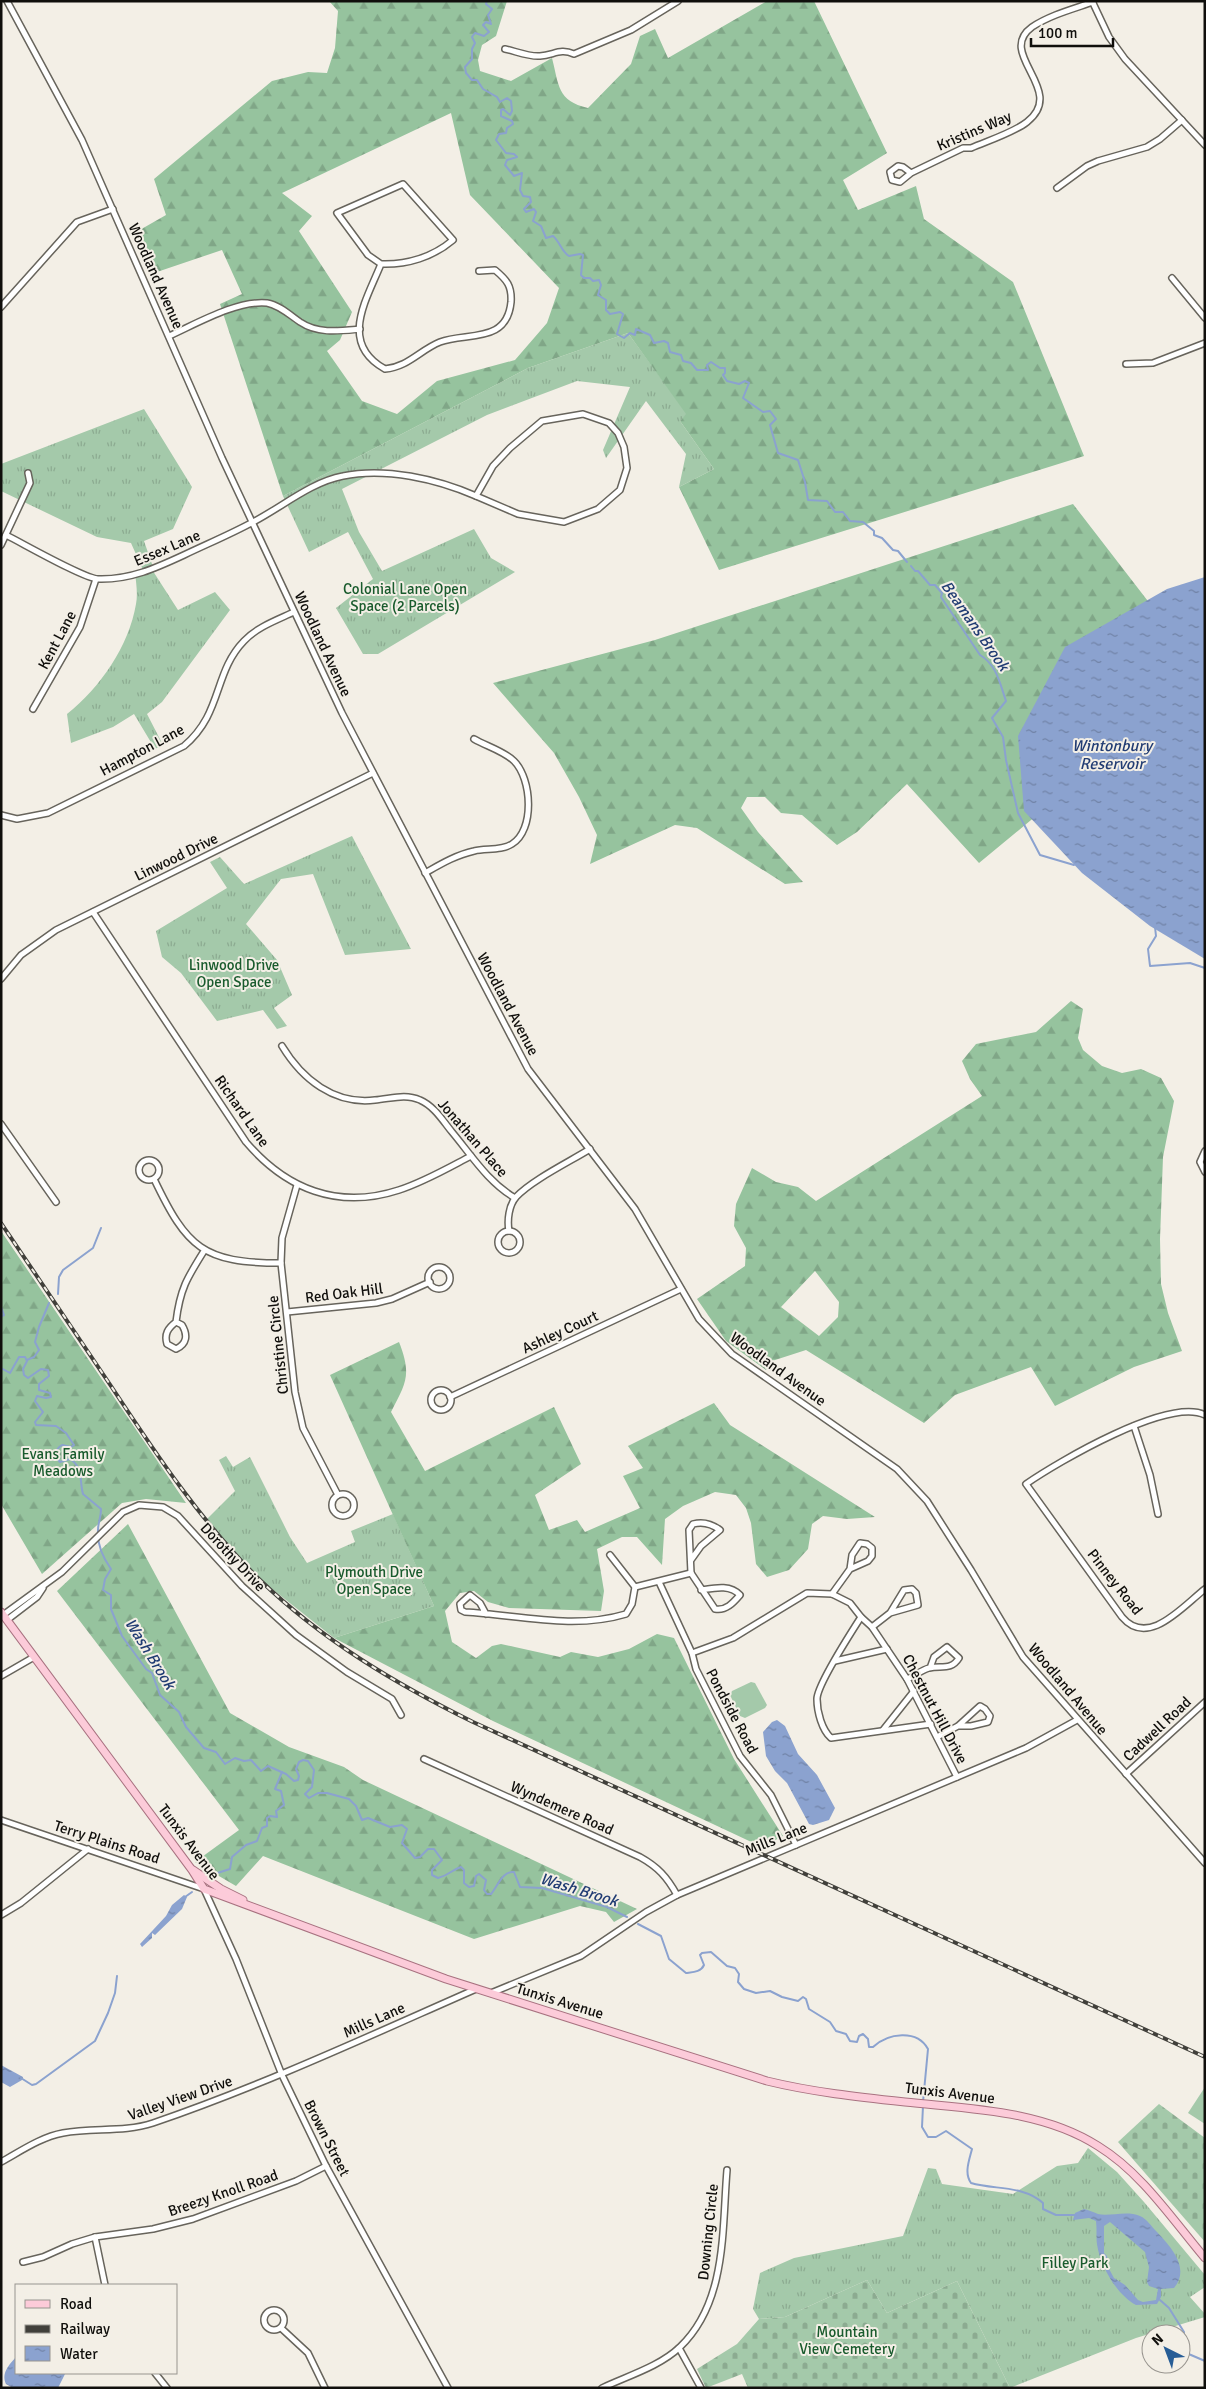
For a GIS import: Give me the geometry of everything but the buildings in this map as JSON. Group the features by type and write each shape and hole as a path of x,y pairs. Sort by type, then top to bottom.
{"main road":[{"name":"Tunxis Avenue","path":"4,1616 192,1870 204,1889 476,1989 767,2081 801,2089 986,2110 1056,2125 1099,2146 1131,2172 1205,2258"},
{"path":"192,1870 257,1910"}],"street":[{"name":"Woodland Avenue","path":"7,1 82,140 294,612 373,773 528,1069 635,1209 657,1243 699,1320 732,1354 897,1469 912,1484 927,1501 1023,1657 1205,1863"},
{"path":"505,49 538,56 565,50 574,54 631,30 678,1"},
{"path":"1092,2 1109,37 1125,59 1205,146"},
{"name":"Kristins Way","path":"911,173 963,148 971,148 1026,122 1040,104 1040,94 1022,55 1022,41 1026,34 1042,22 1092,2"},
{"path":"1056,188 1098,160 1147,147 1160,140 1182,120"},
{"path":"403,184 453,240 433,254 418,259 394,264 381,264 368,255 337,213 403,184"},
{"path":"1,307 77,222 113,209"},
{"path":"381,264 360,314 360,328 363,344 372,360 386,369 405,364 443,341 481,336 490,333 503,323 510,310 511,293 508,281 495,270 478,271"},
{"path":"1172,278 1205,318"},
{"path":"169,336 249,303 269,303 287,312 301,323 322,331 360,328"},
{"path":"1126,364 1153,363 1205,343"},
{"path":"584,414 609,423 618,433 624,447 627,468 620,490 598,509 564,522 518,514 476,496 493,466 510,448 542,421 584,414"},
{"path":"1,545 30,483 28,473"},
{"name":"Essex Lane","path":"6,535 96,579 124,578 151,571 253,522 328,480 360,474 403,476 458,488 476,496"},
{"name":"Kent Lane","path":"33,709 80,628 96,579"},
{"name":"Hampton Lane","path":"1,815 18,818 48,813 184,746 194,737 210,715 226,666 244,641 253,633 294,612"},
{"path":"425,874 457,856 475,851 510,846 524,832 528,820 525,779 520,768 513,760 474,739"},
{"name":"Linwood Drive","path":"1,979 9,966 36,942 373,773"},
{"name":"Richard Lane","path":"93,912 246,1142 266,1163 297,1185 333,1196 367,1198 400,1190 472,1156"},
{"name":"Jonathan Place","path":"282,1046 303,1075 323,1090 362,1101 403,1096 421,1100 435,1111 494,1183 515,1198"},
{"path":"1,1124 56,1202"},
{"path":"508,1231 508,1222 515,1198 536,1182 590,1149"},
{"path":"1205,1151 1200,1162 1205,1172"},
{"path":"152,1160 158,1166 159,1172 154,1179 145,1179 140,1174 139,1168 144,1161 152,1160"},
{"path":"154,1179 179,1226 204,1251 248,1263 281,1263"},
{"name":"Christine Circle","path":"297,1185 282,1238 281,1263 298,1413 303,1428 338,1496"},
{"path":"508,1231 515,1233 520,1242 518,1248 509,1253 502,1250 498,1240 502,1234 508,1231"},
{"path":"176,1322 182,1325 186,1337 184,1343 176,1349 167,1344 165,1338 167,1330 176,1322 179,1298 185,1280 204,1251"},
{"name":"Red Oak Hill","path":"435,1268 444,1268 449,1274 449,1282 443,1288 436,1288 430,1282 429,1274 435,1268"},
{"name":"Red Oak Hill","path":"287,1312 376,1303 392,1299 430,1282"},
{"name":"Ashley Court","path":"450,1396 681,1289"},
{"path":"1158,1514 1150,1475 1134,1426 1178,1412 1189,1411 1205,1415"},
{"name":"Pinney Road","path":"1134,1426 1094,1442 1026,1484 1122,1617 1134,1627 1143,1630 1160,1625 1205,1589"},
{"name":"Christine Circle","path":"345,1494 353,1500 353,1510 348,1515 340,1516 333,1508 333,1501 338,1496 345,1494"},
{"name":"Dorothy Drive","path":"4,1616 33,1592 45,1586 95,1541 123,1512 140,1505 155,1505 172,1511 260,1604 305,1643 392,1700 400,1709 401,1715"},
{"path":"691,1560 701,1546 720,1530 714,1525 701,1522 694,1524 690,1530 691,1573 701,1590 715,1609 720,1610 729,1606 740,1595 735,1590 725,1587 701,1590"},
{"path":"832,1594 850,1569 855,1548 860,1543 867,1544 872,1548 872,1556 868,1561 850,1569"},
{"path":"486,1614 474,1597 470,1595 460,1604 461,1610 465,1612 543,1621 617,1617 626,1614 632,1604 635,1587 610,1555"},
{"path":"635,1587 691,1573"},
{"name":"Pondside Road","path":"659,1582 692,1652 696,1669 740,1756 771,1795 796,1845"},
{"path":"872,1627 890,1613 904,1590 912,1589 916,1594 918,1605 890,1613"},
{"name":"Chestnut Hill Drive","path":"692,1652 733,1638 807,1593 832,1594 850,1603 872,1627 907,1679 957,1777"},
{"path":"861,1617 816,1698 825,1733 831,1738 931,1724"},
{"path":"907,1679 930,1668 946,1668 955,1664 958,1658 947,1647 934,1657 930,1668"},
{"path":"835,1661 887,1649"},
{"path":"1,1676 34,1657"},
{"path":"883,1730 914,1692"},
{"name":"Cadwell Road","path":"1126,1774 1205,1702"},
{"path":"937,1737 958,1726 976,1708 982,1706 988,1712 988,1722 958,1726"},
{"name":"Mills Lane","path":"490,1993 581,1956 646,1912 678,1895 1048,1738 1077,1720"},
{"name":"Wyndemere Road","path":"424,1759 640,1857 662,1872 678,1895"},
{"name":"Terry Plains Road","path":"1,1820 204,1889"},
{"path":"1,1915 21,1903 88,1848"},
{"name":"Brown Street","path":"204,1889 236,1959 282,2074 326,2166 446,2387"},
{"name":"Mills Lane","path":"282,2074 476,1989"},
{"name":"Valley View Drive","path":"1,2162 56,2134 141,2127 282,2074"},
{"name":"Breezy Knoll Road","path":"23,2262 43,2257 72,2244 95,2237 153,2229 193,2219 296,2181 326,2166"},
{"name":"Downing Circle","path":"602,2388 652,2365 679,2348 703,2318 714,2290 718,2272 727,2170"},
{"path":"95,2237 105,2284"},
{"path":"277,2310 282,2313 284,2322 281,2328 273,2330 266,2326 264,2318 268,2311 277,2310"},
{"path":"281,2328 308,2353 325,2388"},
{"path":"679,2348 701,2388"},
{"path":"156,2374 167,2388"}],"green space":[{"path":"329,1 507,1 496,36 482,45 478,60 480,71 511,81 552,58 558,84 565,96 570,101 588,108 631,64 640,36 655,29 668,58 767,1 814,1 887,153 843,180 858,210 916,186 924,219 1013,282 1084,456 719,570 679,487 714,469 680,421 686,414 628,333 528,368 283,496 220,304 242,294 222,250 151,274 138,231 166,215 154,179 272,81 308,72 327,73 335,48 338,11","holes":["451,113 470,195 559,288 547,323 515,360 437,381 397,414 362,401 327,351 340,340 352,312 299,231 312,216 282,193"]},
{"name":"Colonial Lane Open Space (2 Parcels)","path":"628,333 687,414 680,421 714,469 679,487 686,454 646,401 606,458 603,450 630,387 577,381 487,415 342,489 359,532 382,571 474,529 491,558 515,572 378,654 363,654 336,608 373,579 348,532 309,552 283,496 528,368"},
{"path":"144,409 192,487 173,529 144,541 153,567 151,568 178,610 215,592 230,610 162,702 147,714 163,745 155,749 134,714 113,727 71,743 67,714 91,692 120,650 127,635 136,604 135,572 143,570 131,543 97,537 1,491 1,464"},
{"path":"1073,504 1198,666 1060,796 979,863 907,784 857,832 837,845 802,815 781,813 765,797 747,797 741,808 758,832 803,882 785,884 697,828 675,825 590,864 597,835 579,797 554,753 493,683 655,640"},
{"name":"Linwood Drive Open Space","path":"352,836 411,949 345,955 313,874 281,879 246,924 277,960 292,995 274,1008 287,1026 277,1029 263,1010 217,1021 181,973 162,957 156,931 227,888 210,862 220,857 244,884"},
{"path":"1071,1001 1083,1009 1078,1038 1083,1050 1102,1066 1122,1073 1141,1069 1161,1078 1174,1101 1163,1157 1160,1239 1161,1284 1168,1313 1182,1351 1134,1367 1055,1406 1031,1367 955,1395 924,1423 806,1350 772,1361 766,1370 726,1341 697,1299 745,1266 746,1248 734,1226 736,1204 752,1168 776,1182 798,1187 816,1201 982,1096 970,1079 962,1061 976,1044 1036,1032","holes":["815,1271 839,1302 838,1317 819,1336 781,1307"]},
{"name":"Evans Family Meadows","path":"1,1231 186,1503 146,1499 122,1503 42,1574 1,1504"},
{"path":"399,1342 405,1363 406,1379 391,1412 425,1471 554,1407 581,1464 535,1495 549,1530 577,1520 585,1532 640,1508 623,1476 643,1468 628,1446 714,1403 730,1425 875,1517 847,1519 823,1516 812,1524 808,1549 789,1570 767,1577 756,1564 751,1523 746,1508 736,1495 715,1492 683,1506 665,1519 662,1565 637,1537 622,1537 597,1549 604,1591 601,1611 509,1608 488,1602 474,1591 460,1593 445,1611 452,1642 476,1658 492,1646 501,1644 560,1657 571,1652 598,1657 629,1649 657,1634 674,1638 734,1759 783,1836 762,1847 493,1721 334,1638 434,1606 330,1375"},
{"name":"Plymouth Drive Open Space","path":"226,1456 233,1467 250,1457 290,1537 307,1563 355,1542 351,1531 393,1514 434,1606 334,1638 262,1581 206,1520 235,1491 219,1460"},
{"path":"128,1524 230,1713 289,1747 344,1767 363,1780 637,1909 614,1922 606,1912 580,1906 474,1939 263,1856 236,1886 195,1862 239,1830 57,1591"},
{"path":"751,1682 755,1683 767,1705 765,1708 745,1718 740,1716 730,1695 732,1691"},
{"path":"1205,2087 1205,2124 1188,2113"},
{"path":"1159,2104 1205,2138 1205,2242 1118,2142"},
{"name":"Filley Park","path":"1088,2148 1117,2172 1205,2275 1205,2287 1190,2297 1205,2314 1205,2317 1182,2324 1141,2324 1141,2336 1010,2388 957,2281 887,2313 867,2280 785,2317 759,2319 753,2309 760,2273 794,2258 903,2236 928,2168 936,2169 942,2184 1013,2194 1057,2166 1078,2163"},
{"name":"Mountain View Cemetery","path":"867,2280 887,2313 957,2281 1010,2388 748,2388 742,2374 706,2388 697,2369 737,2344 759,2319 785,2317"}],"water":[{"name":"Wintonbury Reservoir","path":"1205,577 1205,959 1150,926 1082,873 1024,811 1018,736 1065,647 1167,589"},
{"path":"777,1720 785,1726 798,1754 817,1775 835,1808 829,1820 813,1825 809,1824 787,1783 775,1771 766,1756 763,1732 772,1722"},
{"path":"184,1895 187,1897 182,1909 155,1935 152,1933 152,1938 142,1947 140,1944 166,1916 172,1905"},
{"path":"1,2065 23,2077 22,2080 10,2087 1,2082"},
{"path":"1084,2209 1102,2215 1135,2214 1145,2219 1168,2244 1180,2265 1179,2280 1174,2288 1161,2289 1161,2297 1157,2304 1136,2305 1129,2300 1110,2279 1102,2261 1097,2244 1096,2221 1089,2218 1073,2220 1075,2213","holes":["1110,2222 1145,2252 1149,2267 1147,2282 1149,2286 1158,2289 1156,2300 1143,2302 1138,2300 1125,2285 1114,2278 1108,2267 1107,2256 1104,2253 1104,2226"]},
{"path":"15,2358 15,2374 65,2374 58,2388 13,2388 6,2384 4,2376 8,2366"}],"waterway":[{"name":"Beamans Brook","path":"487,1 486,4 492,9 488,15 491,24 486,22 483,25 489,32 484,36 475,33 472,37 475,43 472,49 472,59 465,67 466,73 472,80 477,80 483,89 497,97 500,102 507,98 511,101 512,111 510,115 503,109 501,110 501,116 512,121 513,124 507,128 506,133 499,134 496,140 506,153 514,154 517,157 507,160 505,165 514,176 522,173 520,190 523,196 530,197 531,202 524,209 526,212 534,209 536,212 533,221 541,226 546,238 553,236 569,256 583,255 581,275 593,281 599,280 601,285 598,295 606,300 606,310 610,314 620,312 623,314 617,334 624,338 630,333 635,335 636,329 650,335 654,343 664,341 668,343 670,352 681,355 683,361 691,363 697,370 708,370 707,365 711,362 720,368 725,368 723,375 727,381 739,384 745,381 749,383 743,398 763,412 770,411 776,419 770,425 778,453 798,460 808,500 827,501 835,512 843,512 850,521 863,522 874,531 874,535 882,538 893,550 898,551 907,562"},
{"name":"Beamans Brook","path":"911,566 930,585 935,585 942,593 941,597 980,655 986,659 997,675 1006,701 992,718 1003,737 1006,760 1018,813 1040,855 1074,865"},
{"name":"Beamans Brook","path":"1155,927 1156,936 1148,949 1150,966 1190,963 1205,968"},
{"path":"58,1294 59,1277 63,1270 93,1248 101,1228"},
{"path":"27,1360 34,1357 39,1350 35,1342 49,1303"},
{"name":"Wash Brook","path":"1,1307 4,1315 1,1317"},
{"name":"Wash Brook","path":"1,1368 10,1373 19,1357 25,1357 27,1361 23,1369 24,1375 28,1378 41,1369 48,1370 49,1376 39,1384 39,1390 50,1393 51,1397 37,1396 35,1401 43,1412 35,1422 36,1425 56,1426 66,1433 74,1445 71,1447 62,1445 56,1455 60,1462 70,1459 77,1466 83,1494 101,1509 98,1540 103,1556 111,1569 105,1579 103,1590 111,1595 111,1609 122,1636 146,1669 152,1673 160,1695 179,1712 186,1727 204,1748 216,1752 225,1764 235,1758 244,1761 251,1760 261,1771 268,1766 286,1774 294,1781 298,1780 299,1776 296,1769 299,1762 303,1760 308,1761 314,1770 312,1787 305,1794 309,1798 318,1793 327,1793 349,1799 356,1806 362,1820 368,1818 390,1827 402,1825 407,1829 402,1843 415,1858 420,1857 428,1849 434,1849 442,1860 432,1870 432,1875 438,1878 461,1867 464,1870 464,1883 469,1887 474,1886 476,1876 479,1874 486,1880 484,1890 487,1894 491,1894 503,1876 514,1872 520,1887 542,1888 607,1907 627,1917"},
{"path":"211,1875 230,1869 232,1857 246,1845 257,1841 262,1828 267,1826 267,1818 270,1816 277,1817 276,1811 284,1805 281,1791 275,1789 282,1772"},
{"path":"185,1897 192,1892"},
{"name":"Wash Brook","path":"638,1924 661,1936 669,1959 686,1973 701,1969 704,1965 700,1955 711,1952 727,1966 735,1968 739,1974 738,1982 744,1989 756,1993 770,1991 782,1997 798,2001 803,1997 806,1999 809,2009 830,2022 836,2031 846,2034 850,2041 857,2042 859,2036 863,2034 868,2039 869,2047 873,2047 879,2042 894,2036 902,2035 917,2038 928,2049 923,2102"},
{"path":"21,2078 32,2085 36,2084 95,2041 115,1993 117,1976"},
{"name":"Wash Brook","path":"923,2106 922,2127 928,2137 936,2137 946,2131 972,2149 967,2171 971,2183 1027,2193 1043,2203 1043,2209 1056,2215 1076,2215"},
{"name":"Wash Brook","path":"1160,2300 1169,2308 1184,2332 1182,2344 1184,2352 1205,2361"}],"railway":[{"path":"1,1223 145,1437 180,1487 218,1535 260,1580 284,1602 334,1641 388,1676 473,1722 1205,2057"}]}
